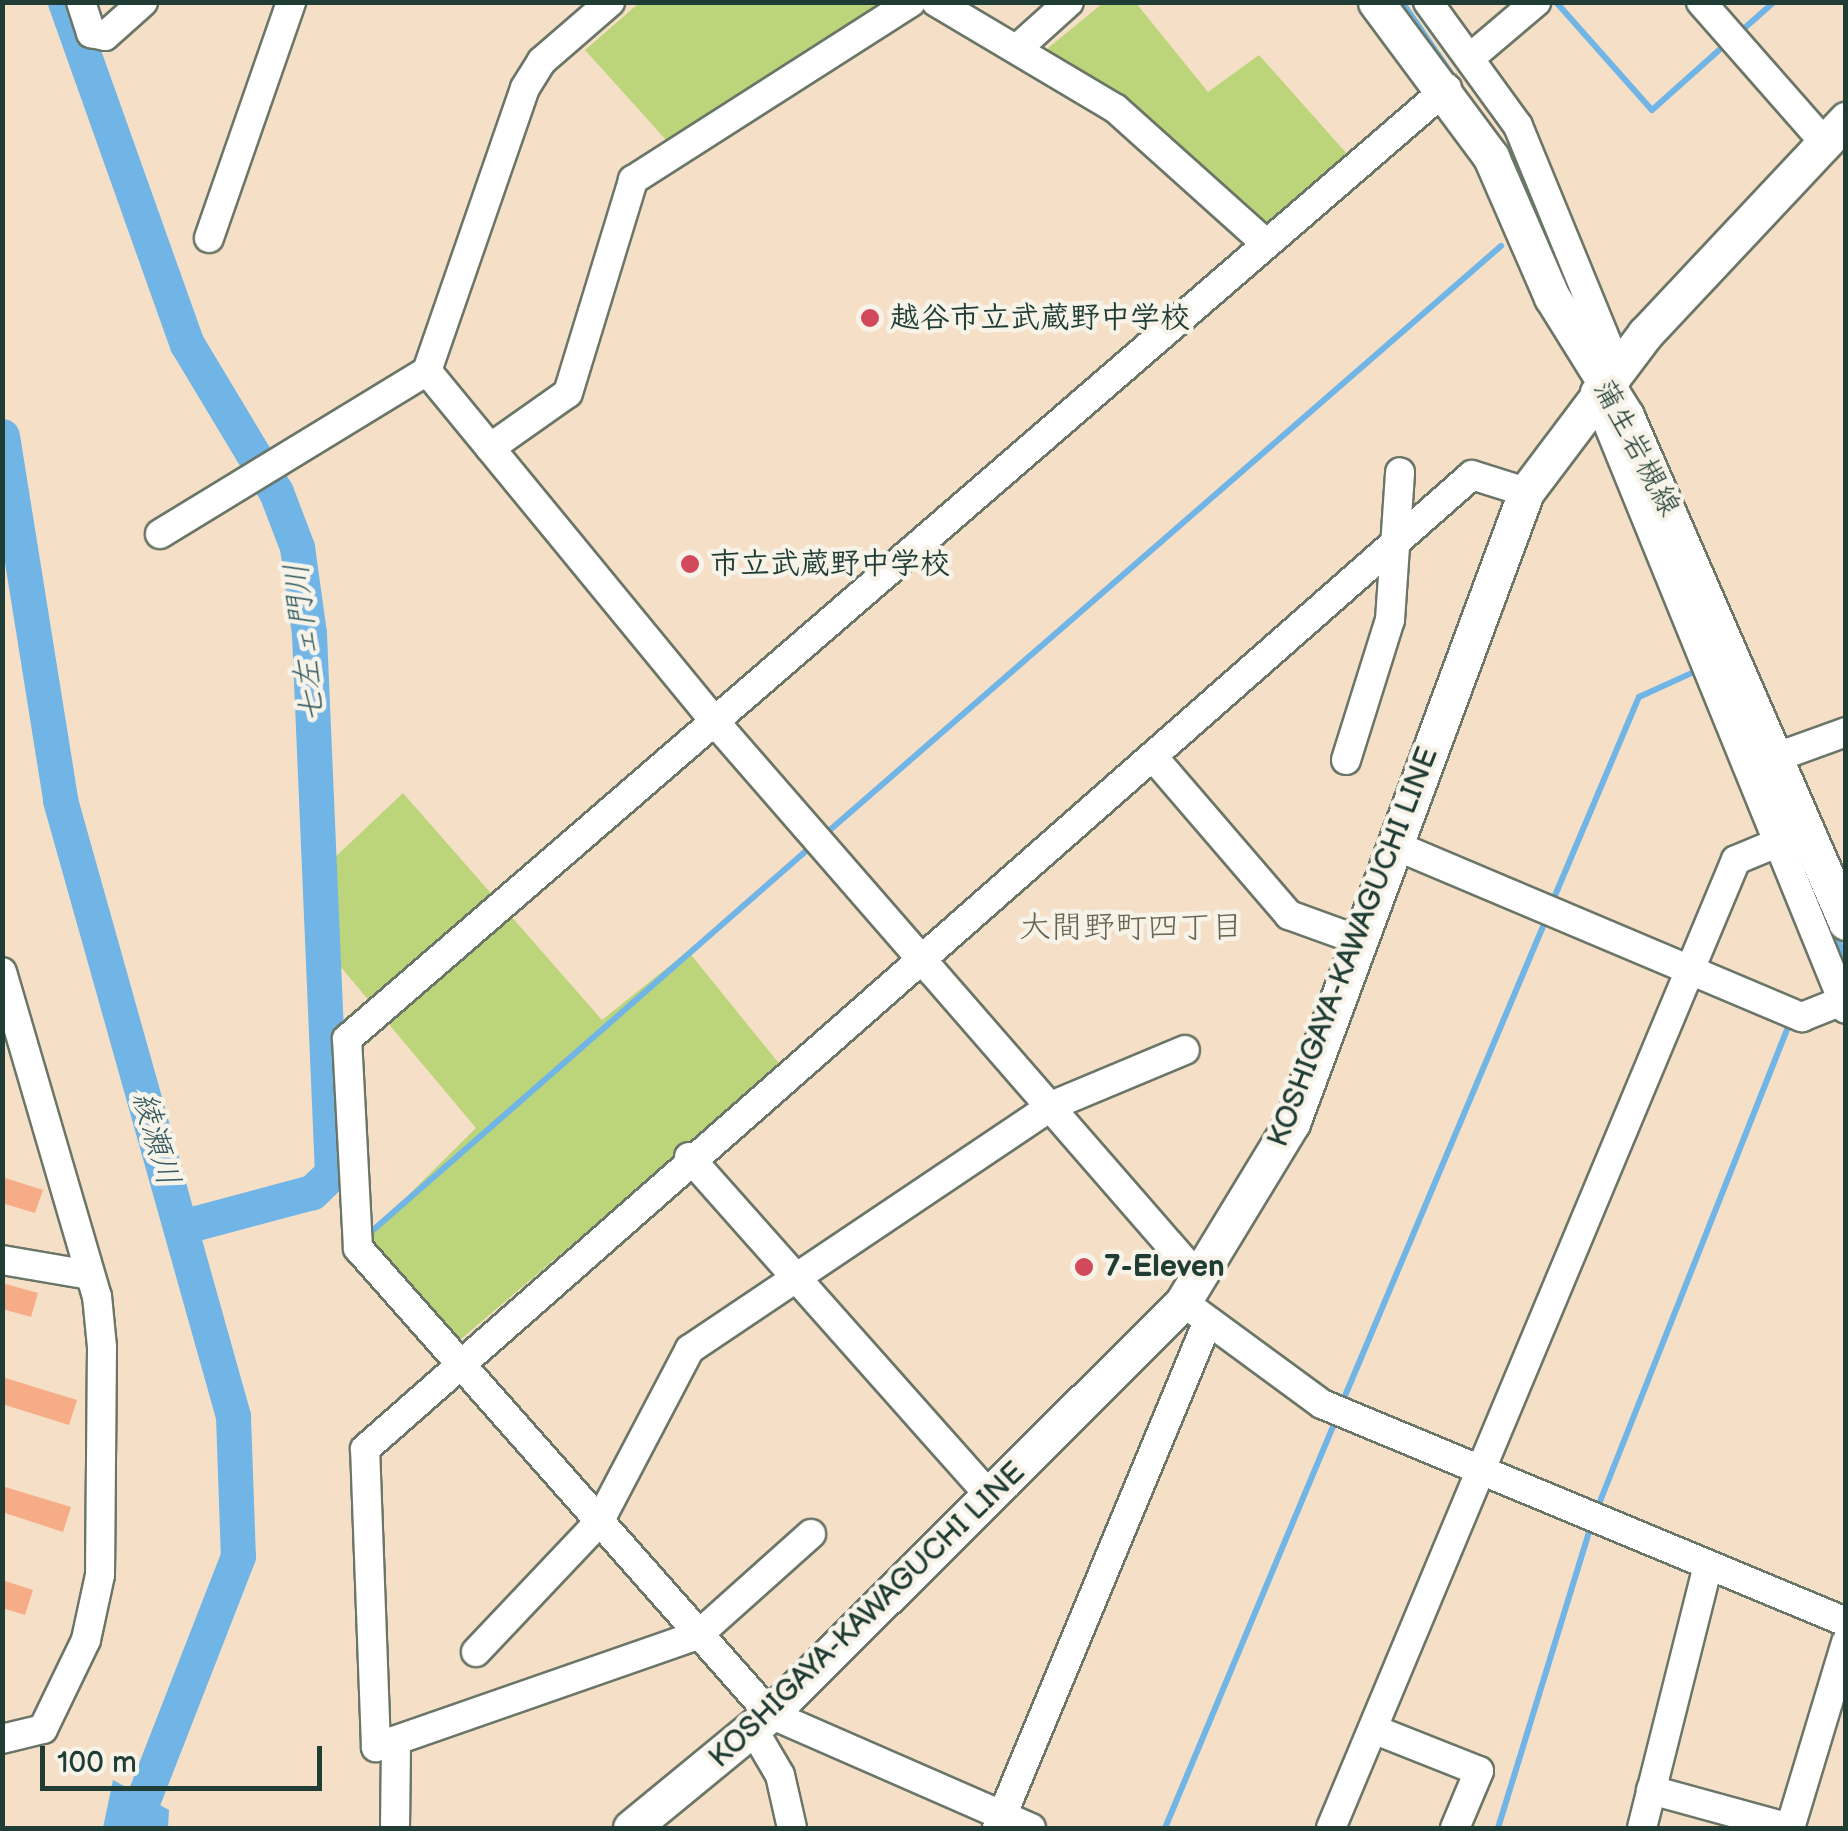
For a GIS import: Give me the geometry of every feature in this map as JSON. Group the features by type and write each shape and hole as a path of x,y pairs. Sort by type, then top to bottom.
{"main road":[{"name":"蒲生岩槻線","path":"1376,2 1447,88 1654,471 1776,757 1792,837 1846,922"},
{"name":"KOSHIGAYA-KAWAGUCHI LINE","path":"631,1828 761,1721 1196,1300 1292,1123 1526,492 1605,381 1834,131"}],"street":[{"path":"80,2 91,33 104,36 143,2"},
{"path":"210,238 291,2"},
{"path":"490,448 568,393 632,180 911,2"},
{"path":"936,2 1019,46 1116,109 1262,240"},
{"path":"1019,46 1069,2"},
{"path":"1394,845 1802,1018 1844,1005 1792,837 1605,381 1555,198 1470,58 1428,2"},
{"path":"1470,58 1536,2"},
{"path":"1701,2 1834,131"},
{"path":"160,534 427,372 526,88 542,61 605,4"},
{"path":"792,1828 780,1774 761,1721 698,1636 358,1248 347,1039 716,722 1262,240 1447,88"},
{"path":"427,372 920,962 1051,1106 1196,1300 1322,1404 1846,1622"},
{"path":"1346,760 1390,620 1400,472"},
{"path":"811,1534 698,1636 396,1746 376,1747 365,1449 689,1157 920,962 1398,546 1472,475 1526,492"},
{"path":"1776,757 1846,732"},
{"path":"1154,758 1289,915 1358,940"},
{"path":"1331,1828 1736,860 1792,837"},
{"path":"2,972 90,1275 102,1346 100,1575 72,1684 43,1729 2,1739"},
{"path":"476,1652 599,1522 690,1349 790,1274 1051,1106 1185,1050"},
{"path":"689,1157 992,1497"},
{"path":"2,1260 90,1275"},
{"path":"1000,1822 1196,1300"},
{"path":"1642,1828 1708,1566"},
{"path":"1651,1790 1790,1828 1846,1642"},
{"path":"761,1721 1000,1822 1030,1828"},
{"path":"1373,1729 1479,1771 1454,1828"},
{"path":"395,1828 396,1746"}],"green space":[{"path":"639,2 882,3 667,141 585,50"},
{"path":"1103,3 1136,3 1208,92 1259,55 1348,155 1261,231 1054,64 1048,48"},
{"path":"403,793 602,1020 688,951 781,1066 460,1340 364,1239 476,1128 340,966 333,859"}],"water":[{"path":"113,1780 169,1810 168,1828 103,1828"}],"building":[{"path":"2,1177 43,1190 35,1213 2,1203"},
{"path":"2,1283 38,1293 31,1317 2,1309"},
{"path":"2,1377 77,1400 69,1425 2,1404"},
{"path":"2,1486 71,1507 63,1532 2,1512"},
{"path":"2,1580 33,1590 25,1615 2,1608"}],"waterway":[{"name":"七左ェ門川","path":"65,2 187,344 276,492 297,547 309,634 332,1173 312,1192 185,1226"},
{"path":"1402,2 1529,187"},
{"path":"1556,2 1652,110 1727,43"},
{"path":"1740,32 1774,2"},
{"path":"823,836 1501,246"},
{"name":"綾瀬川","path":"2,436 60,800 233,1416 238,1556 132,1828"},
{"path":"1551,905 1639,697 1696,671"},
{"path":"364,1238 814,844"},
{"path":"1342,1403 1547,917"},
{"path":"1833,929 1846,959"},
{"path":"1597,1509 1790,1022"},
{"path":"1165,1828 1336,1419"},
{"path":"1498,1828 1591,1526"}],"place":[{"name":"越谷市立武蔵野中学校","path":"870,318"},
{"name":"市立武蔵野中学校","path":"690,564"},
{"name":"7-Eleven","path":"1084,1267"}],"district":[{"name":"大間野町四丁目","path":"1131,928"}]}
